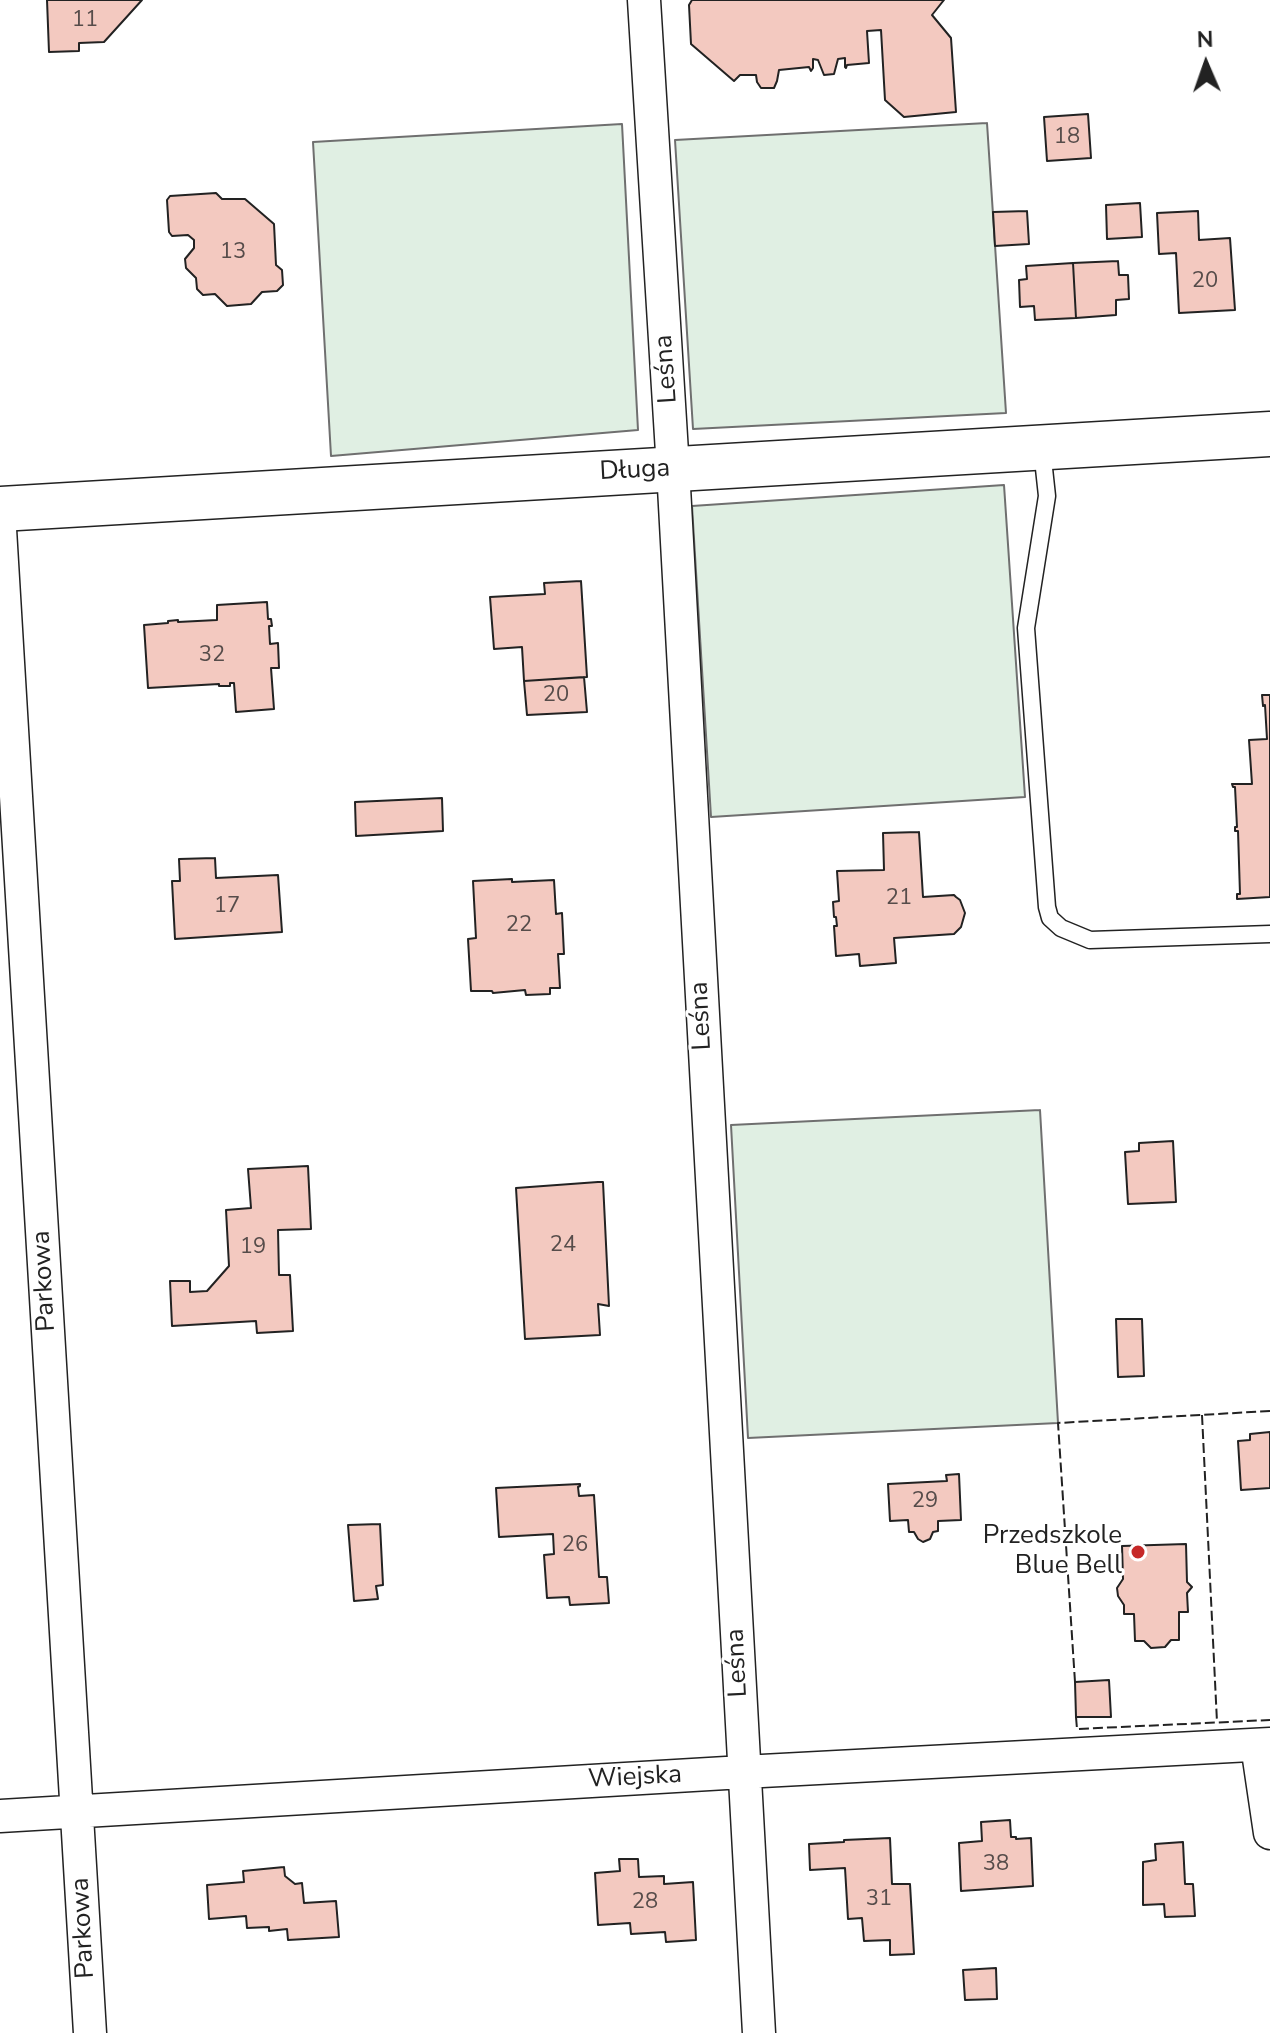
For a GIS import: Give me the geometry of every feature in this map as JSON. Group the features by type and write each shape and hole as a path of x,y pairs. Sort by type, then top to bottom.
{"street":[{"name":"Leśna","path":"644,0 673,469 759,2033"},
{"name":"Długa","path":"0,509 1270,434"},
{"name":"Parkowa","path":"0,529 90,2033"},
{"name":"Wiejska","path":"0,1816 1264,1745"},
{"path":"1264,1745 1270,1833"}],"lane":[{"path":"1042,448 1047,496 1026,628 1050,918 1061,928 1090,940 1270,934"}],"green space":[{"path":"987,123 1006,413 693,429 675,140"},
{"path":"622,124 638,430 331,456 313,142"},
{"path":"1004,485 1025,797 711,817 692,506"},
{"path":"1040,1110 1058,1423 748,1438 731,1125"}],"building":[{"path":"47,0 142,0 104,42 79,43 79,51 49,52"},
{"path":"692,0 944,0 932,15 951,38 956,112 904,117 885,100 881,30 867,31 869,63 847,65 846,68 845,58 838,59 834,74 824,75 818,60 813,59 811,71 809,67 779,70 774,88 761,88 756,75 740,75 734,81 691,44 689,5"},
{"path":"1088,114 1091,158 1047,161 1044,117"},
{"path":"216,193 222,199 245,199 274,224 276,265 282,270 283,285 277,291 262,292 251,304 227,306 215,294 203,295 197,289 196,278 186,268 185,259 194,248 194,240 188,235 172,236 169,232 167,200 170,196"},
{"path":"1140,203 1142,237 1107,239 1106,205"},
{"path":"1027,211 1029,244 995,246 993,212"},
{"path":"1198,211 1199,240 1230,238 1235,310 1179,313 1176,253 1159,254 1157,213"},
{"path":"1118,261 1119,275 1128,275 1129,299 1116,300 1116,315 1076,318 1073,263"},
{"path":"1073,263 1076,318 1035,320 1034,306 1020,307 1019,280 1027,279 1026,266"},
{"path":"581,581 587,677 524,681 522,647 494,649 490,597 545,594 544,583"},
{"path":"267,602 268,619 271,619 272,626 269,626 270,644 278,643 279,668 271,668 274,709 236,712 234,683 230,686 148,688 144,625 178,620 217,620 217,605"},
{"path":"584,677 587,712 527,715 524,681"},
{"path":"1262,695 1270,695 1270,897 1237,899 1237,894 1240,894 1238,831 1235,831 1235,787 1232,784 1252,784 1249,740 1267,739"},
{"path":"442,798 443,831 356,836 355,802"},
{"path":"919,832 923,897 954,895 960,900 965,913 961,927 954,934 894,938 896,963 860,966 859,954 836,956 834,926 837,926 833,902 839,901 837,871 884,870 883,833"},
{"path":"215,858 216,878 278,875 282,932 175,939 172,881 180,881 179,859"},
{"path":"512,879 512,882 554,880 556,914 562,913 564,954 558,954 560,988 550,988 550,994 526,995 525,990 493,993 471,991 468,939 476,938 473,881"},
{"path":"1173,1141 1176,1202 1128,1204 1125,1152 1139,1151 1139,1143"},
{"path":"308,1166 311,1229 278,1230 279,1275 290,1275 293,1331 257,1333 256,1321 172,1326 170,1281 190,1281 190,1292 207,1291 229,1266 226,1210 251,1208 248,1169"},
{"path":"603,1182 609,1306 598,1304 600,1335 525,1339 516,1188"},
{"path":"1116,1319 1142,1319 1144,1376 1118,1377"},
{"path":"1270,1432 1270,1488 1241,1490 1238,1441 1250,1440 1250,1434"},
{"path":"959,1474 961,1520 938,1521 938,1531 923,1542 914,1532 909,1532 908,1520 890,1521 888,1484 947,1481 946,1475"},
{"path":"580,1484 579,1496 594,1495 599,1577 607,1577 609,1603 570,1605 569,1597 547,1598 544,1555 554,1554 553,1534 499,1537 496,1488"},
{"path":"380,1524 383,1585 376,1586 378,1599 354,1601 348,1525"},
{"name":"Przedszkole Blue Bell","path":"1186,1544 1187,1582 1192,1587 1187,1593 1188,1612 1179,1612 1179,1640 1171,1640 1165,1647 1151,1648 1144,1641 1135,1641 1134,1614 1124,1614 1124,1605 1118,1596 1117,1588 1123,1579 1122,1546"},
{"path":"1109,1680 1111,1717 1076,1717 1075,1682"},
{"path":"1010,1820 1011,1837 1031,1838 1033,1886 961,1891 959,1843 982,1841 981,1822"},
{"path":"890,1838 892,1884 910,1884 914,1954 890,1955 890,1940 864,1941 862,1918 848,1919 845,1868 810,1870 809,1844"},
{"path":"1183,1842 1185,1884 1193,1884 1195,1916 1165,1917 1164,1904 1143,1905 1143,1862 1156,1860 1155,1844"},
{"path":"619,1859 638,1859 639,1877 664,1876 664,1884 693,1882 696,1940 666,1942 665,1932 631,1934 630,1923 598,1925 595,1873 620,1871"},
{"path":"284,1867 285,1876 295,1884 302,1883 304,1903 336,1901 339,1937 288,1940 287,1929 269,1931 269,1927 247,1928 246,1916 209,1919 207,1885 244,1882 243,1871"},
{"path":"996,1968 997,1999 965,2000 963,1970"}],"fence":[{"path":"1075,1682 1058,1423 1270,1411"},
{"path":"1202,1415 1217,1722"},
{"path":"1076,1717 1077,1729 1270,1720"}],"place":[{"name":"Przedszkole Blue Bell","path":"1138,1552"}]}
